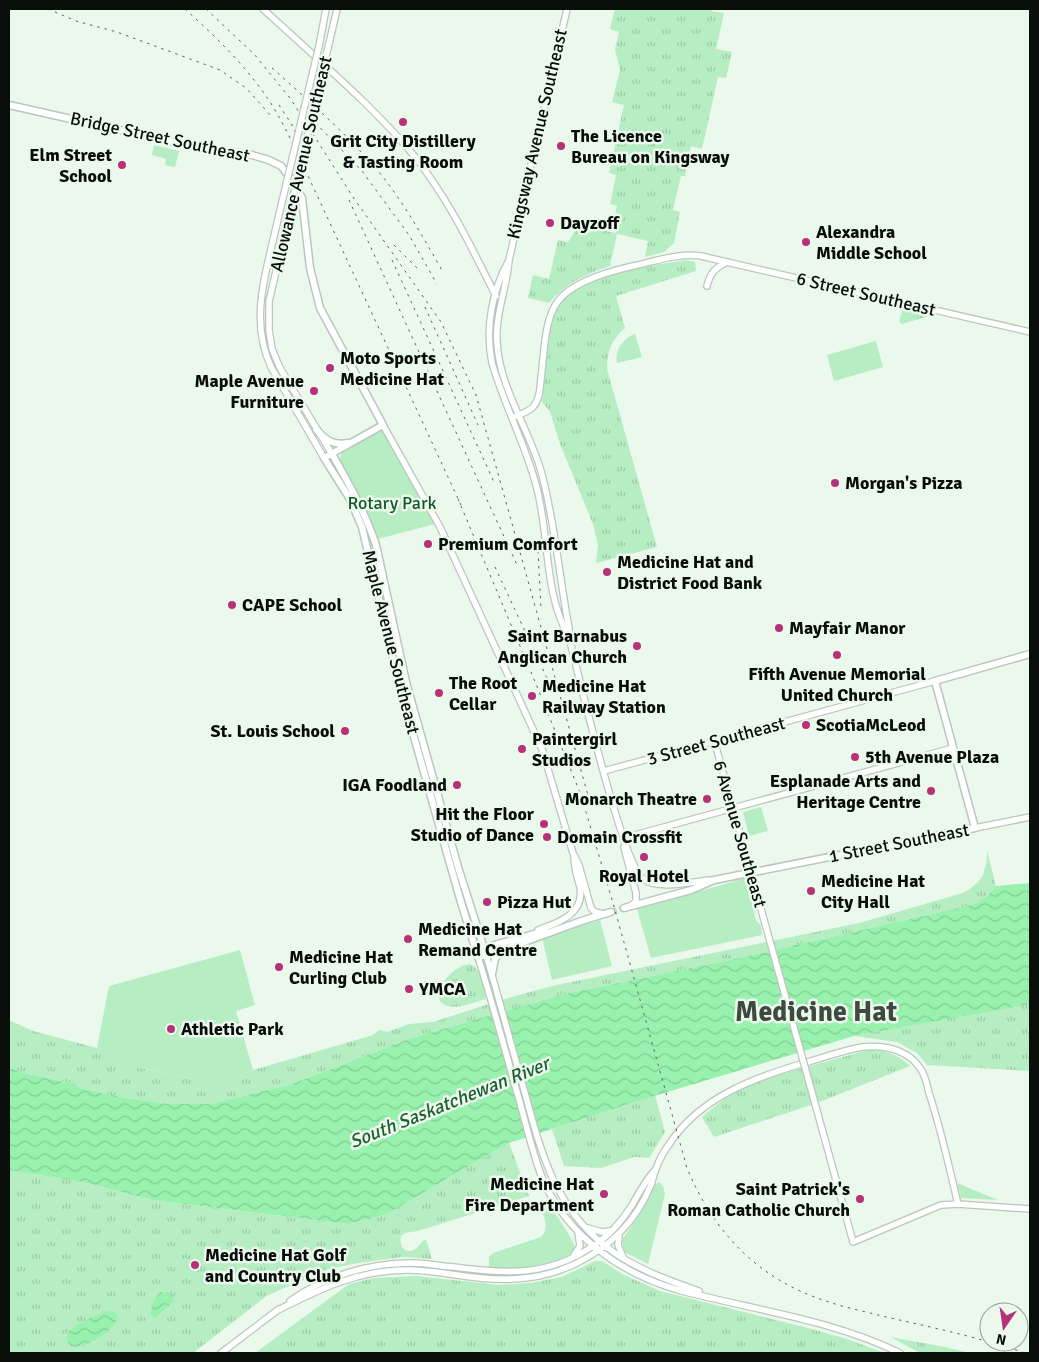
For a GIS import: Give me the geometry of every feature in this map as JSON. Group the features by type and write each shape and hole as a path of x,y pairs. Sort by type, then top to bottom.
{"main road":[{"path":"263,9 348,87 413,154 429,175 454,215 487,275 497,277 502,273"},
{"name":"Allowance Avenue Southeast","path":"259,314 263,283 326,9"},
{"name":"Allowance Avenue Southeast","path":"268,320 269,297 337,9"},
{"name":"Kingsway Avenue Southeast","path":"567,9 508,260 495,296 489,326 490,353 502,392 537,486 555,597 564,630 568,637"},
{"name":"Bridge Street Southeast","path":"9,105 218,152 262,158 281,166 299,190 304,210 310,268 320,308 383,425"},
{"name":"6 Street Southeast","path":"512,418 531,409 538,398 549,321 554,308 562,296 590,279 612,271 681,255 701,256 1030,332"},
{"name":"Kingsway Avenue Southeast","path":"508,260 508,272 497,329 498,353 502,369 536,456 546,489 569,628 568,637"},
{"path":"708,286 710,274 727,262"},
{"path":"484,270 495,296 501,304"},
{"name":"Maple Avenue Southeast","path":"259,314 262,341 271,367 350,500 362,527 399,684 460,899 538,1154"},
{"name":"Maple Avenue Southeast","path":"268,320 272,349 280,368 357,496 376,545 406,682 458,867 492,974 538,1154"},
{"path":"324,458 383,425 440,527 542,749 591,908 595,912 603,914"},
{"path":"316,429 324,438 334,443 352,442"},
{"path":"568,637 604,771 624,838 637,873 642,879 664,885 714,880"},
{"name":"3 Street Southeast","path":"604,771 1030,654"},
{"path":"935,681 975,828"},
{"name":"6 Avenue Southeast","path":"714,740 853,1242 932,1208 941,1205 958,1204"},
{"path":"624,838 953,748"},
{"name":"1 Street Southeast","path":"627,907 691,890 714,880 1030,817"},
{"path":"624,838 624,849 637,896 636,901 627,907"},
{"path":"477,953 564,920 571,915 577,907 580,890 574,866 574,857"},
{"path":"529,934 611,912"},
{"path":"492,974 495,959 500,952 545,935 560,927"},
{"path":"485,951 505,949"},
{"path":"276,1311 331,1284 374,1273 417,1270 498,1279 523,1278 560,1270 599,1251 619,1236 639,1210 655,1170 671,1142 690,1121 723,1095 759,1077 845,1051 870,1046 896,1050 911,1058 921,1068 932,1102 958,1204 1030,1209"},
{"path":"538,1154 556,1188 584,1226 605,1246 624,1259 679,1284 725,1300"},
{"path":"538,1154 541,1174 559,1209 593,1246 623,1267 643,1277 684,1291 854,1334 900,1353"},
{"path":"220,1353 310,1288 350,1271 371,1266 411,1263 484,1271 520,1272 552,1267 593,1246 614,1229 631,1206 647,1178 655,1170"},
{"path":"584,1226 602,1232 614,1229"},
{"path":"570,1259 580,1246 578,1230"},
{"path":"619,1236 618,1245 624,1259"}],"green space":[{"path":"615,9 712,9 711,11 724,13 716,49 732,52 726,78 718,77 702,149 691,146 685,176 681,176 673,210 680,212 674,243 664,252 645,257 648,241 617,234 610,266 569,285 549,303 528,298 533,275 549,279 558,240 568,242 579,225 616,233 619,220 614,219 617,206 610,204 616,175 609,173 624,105 612,102 620,70 615,49 619,32 610,29"},
{"path":"154,145 179,151 175,167 165,165 166,159 152,155"},
{"path":"686,260 695,262 696,271 616,296 625,328 611,346 607,369 657,547 596,563 598,545 593,524 560,444 550,412 542,402 550,331 553,320 556,311 564,299 577,289 594,281 634,269"},
{"path":"904,306 930,312 932,315 902,324 899,321"},
{"path":"635,334 642,357 617,363 616,358 620,346"},
{"path":"876,341 883,367 834,381 827,355"},
{"name":"Rotary Park","path":"382,430 435,524 378,539 359,495 339,459 342,453"},
{"path":"761,807 768,831 749,836 743,812"},
{"path":"987,850 996,886 977,904 739,958 564,994 408,1039 292,1084 210,1104 169,1104 126,1098 80,1088 75,1084 9,1068 9,1020 33,1031 97,1048 136,1067 217,1084 253,1070 373,1035 379,1030 387,1032 409,1024 433,1022 552,986 859,923 963,893 975,885 982,876 985,870"},
{"path":"746,878 756,920 761,926 762,935 651,958 637,909"},
{"path":"600,920 612,966 552,980 542,937"},
{"name":"Athletic Park","path":"240,950 255,1005 236,1011 253,1070 217,1084 136,1067 97,1048 109,986"},
{"path":"470,964 478,970 486,999 457,1007 441,1003 439,990 448,976 455,970"},
{"path":"1030,1004 1030,1071 927,1065 917,1053 897,1042 854,1036"},
{"path":"868,1050 891,1054 901,1058 910,1066 817,1103 714,1137 702,1117 724,1099 763,1079"},
{"path":"655,1095 665,1132 649,1158 634,1157 601,1168 564,1166 552,1129"},
{"path":"509,1143 529,1196 418,1231 405,1233 401,1236 401,1245 407,1251 414,1250 426,1239 432,1259 403,1257 329,1269 268,1295 193,1353 9,1353 9,1170 87,1183 152,1200 348,1224 385,1215"},
{"path":"659,1182 663,1186 665,1194 648,1264 624,1252 622,1240 641,1212 654,1185"},
{"path":"957,1183 998,1200 961,1198"},
{"path":"547,1200 568,1233 575,1250 559,1259 520,1269 507,1270 489,1267 489,1257 493,1253 541,1237 546,1225 539,1204"},
{"path":"595,1261 602,1261 622,1274 660,1291 812,1329 885,1353 255,1353 349,1284 374,1278 416,1276 499,1285 530,1283 562,1277"},
{"path":"890,1337 945,1347 970,1353 920,1353"}],"water":[{"name":"South Saskatchewan River","path":"1030,883 1030,1004 854,1036 644,1099 509,1143 385,1215 348,1224 152,1200 87,1183 9,1170 9,1068 75,1084 80,1088 126,1098 169,1104 210,1104 292,1084 408,1039 564,994 739,958 976,904 996,886"},
{"path":"161,1292 173,1295 174,1301 155,1318 151,1315 151,1309 155,1299"},
{"path":"107,1311 112,1311 117,1315 116,1321 107,1332 92,1342 71,1346 67,1336 74,1328"}],"tunnel":[{"path":"611,912 624,908"}],"railway":[{"path":"48,9 76,21 117,32 220,70 246,88 272,117"},
{"path":"185,9 248,72 281,120 461,505"},
{"path":"206,9 254,54 290,98 353,197 441,322 476,395 589,799"},
{"path":"272,68 341,131 379,172 405,208 443,272"},
{"path":"279,105 292,125 308,160"},
{"path":"305,112 362,171 409,235 437,284"},
{"path":"349,200 518,567"},
{"path":"394,245 417,268"},
{"path":"392,260 494,482"},
{"path":"425,307 478,425"},
{"path":"458,499 581,795 687,1168 710,1212 724,1232 758,1265 799,1291 845,1307 972,1337 1025,1353"},
{"path":"538,551 541,609"},
{"path":"495,567 553,691"}],"place":[{"name":"Grit City Distillery & Tasting Room","path":"403,122"},
{"name":"The Licence Bureau on Kingsway","path":"561,146"},
{"name":"Elm Street School","path":"122,165"},
{"name":"Dayzoff","path":"550,223"},
{"name":"Alexandra Middle School","path":"806,242"},
{"name":"Moto Sports Medicine Hat","path":"330,368"},
{"name":"Maple Avenue Furniture","path":"314,391"},
{"name":"Morgan's Pizza","path":"835,483"},
{"name":"Premium Comfort","path":"428,544"},
{"name":"Medicine Hat and District Food Bank","path":"607,572"},
{"name":"CAPE School","path":"232,605"},
{"name":"Mayfair Manor","path":"779,628"},
{"name":"Saint Barnabus Anglican Church","path":"637,646"},
{"name":"Fifth Avenue Memorial United Church","path":"837,655"},
{"name":"The Root Cellar","path":"439,693"},
{"name":"Medicine Hat Railway Station","path":"532,696"},
{"name":"ScotiaMcLeod","path":"806,725"},
{"name":"St. Louis School","path":"345,731"},
{"name":"Paintergirl Studios","path":"522,749"},
{"name":"5th Avenue Plaza","path":"855,757"},
{"name":"IGA Foodland","path":"457,785"},
{"name":"Esplanade Arts and Heritage Centre","path":"931,791"},
{"name":"Monarch Theatre","path":"707,799"},
{"name":"Hit the Floor Studio of Dance","path":"544,824"},
{"name":"Domain Crossfit","path":"547,837"},
{"name":"Royal Hotel","path":"644,857"},
{"name":"Medicine Hat City Hall","path":"811,891"},
{"name":"Pizza Hut","path":"487,902"},
{"name":"Medicine Hat Remand Centre","path":"408,939"},
{"name":"Medicine Hat Curling Club","path":"279,967"},
{"name":"YMCA","path":"409,989"},
{"name":"Athletic Park","path":"171,1029"},
{"name":"Medicine Hat Fire Department","path":"604,1194"},
{"name":"Saint Patrick's Roman Catholic Church","path":"860,1199"},
{"name":"Medicine Hat Golf and Country Club","path":"195,1265"}],"district":[{"name":"Medicine Hat","path":"816,1011"}]}
